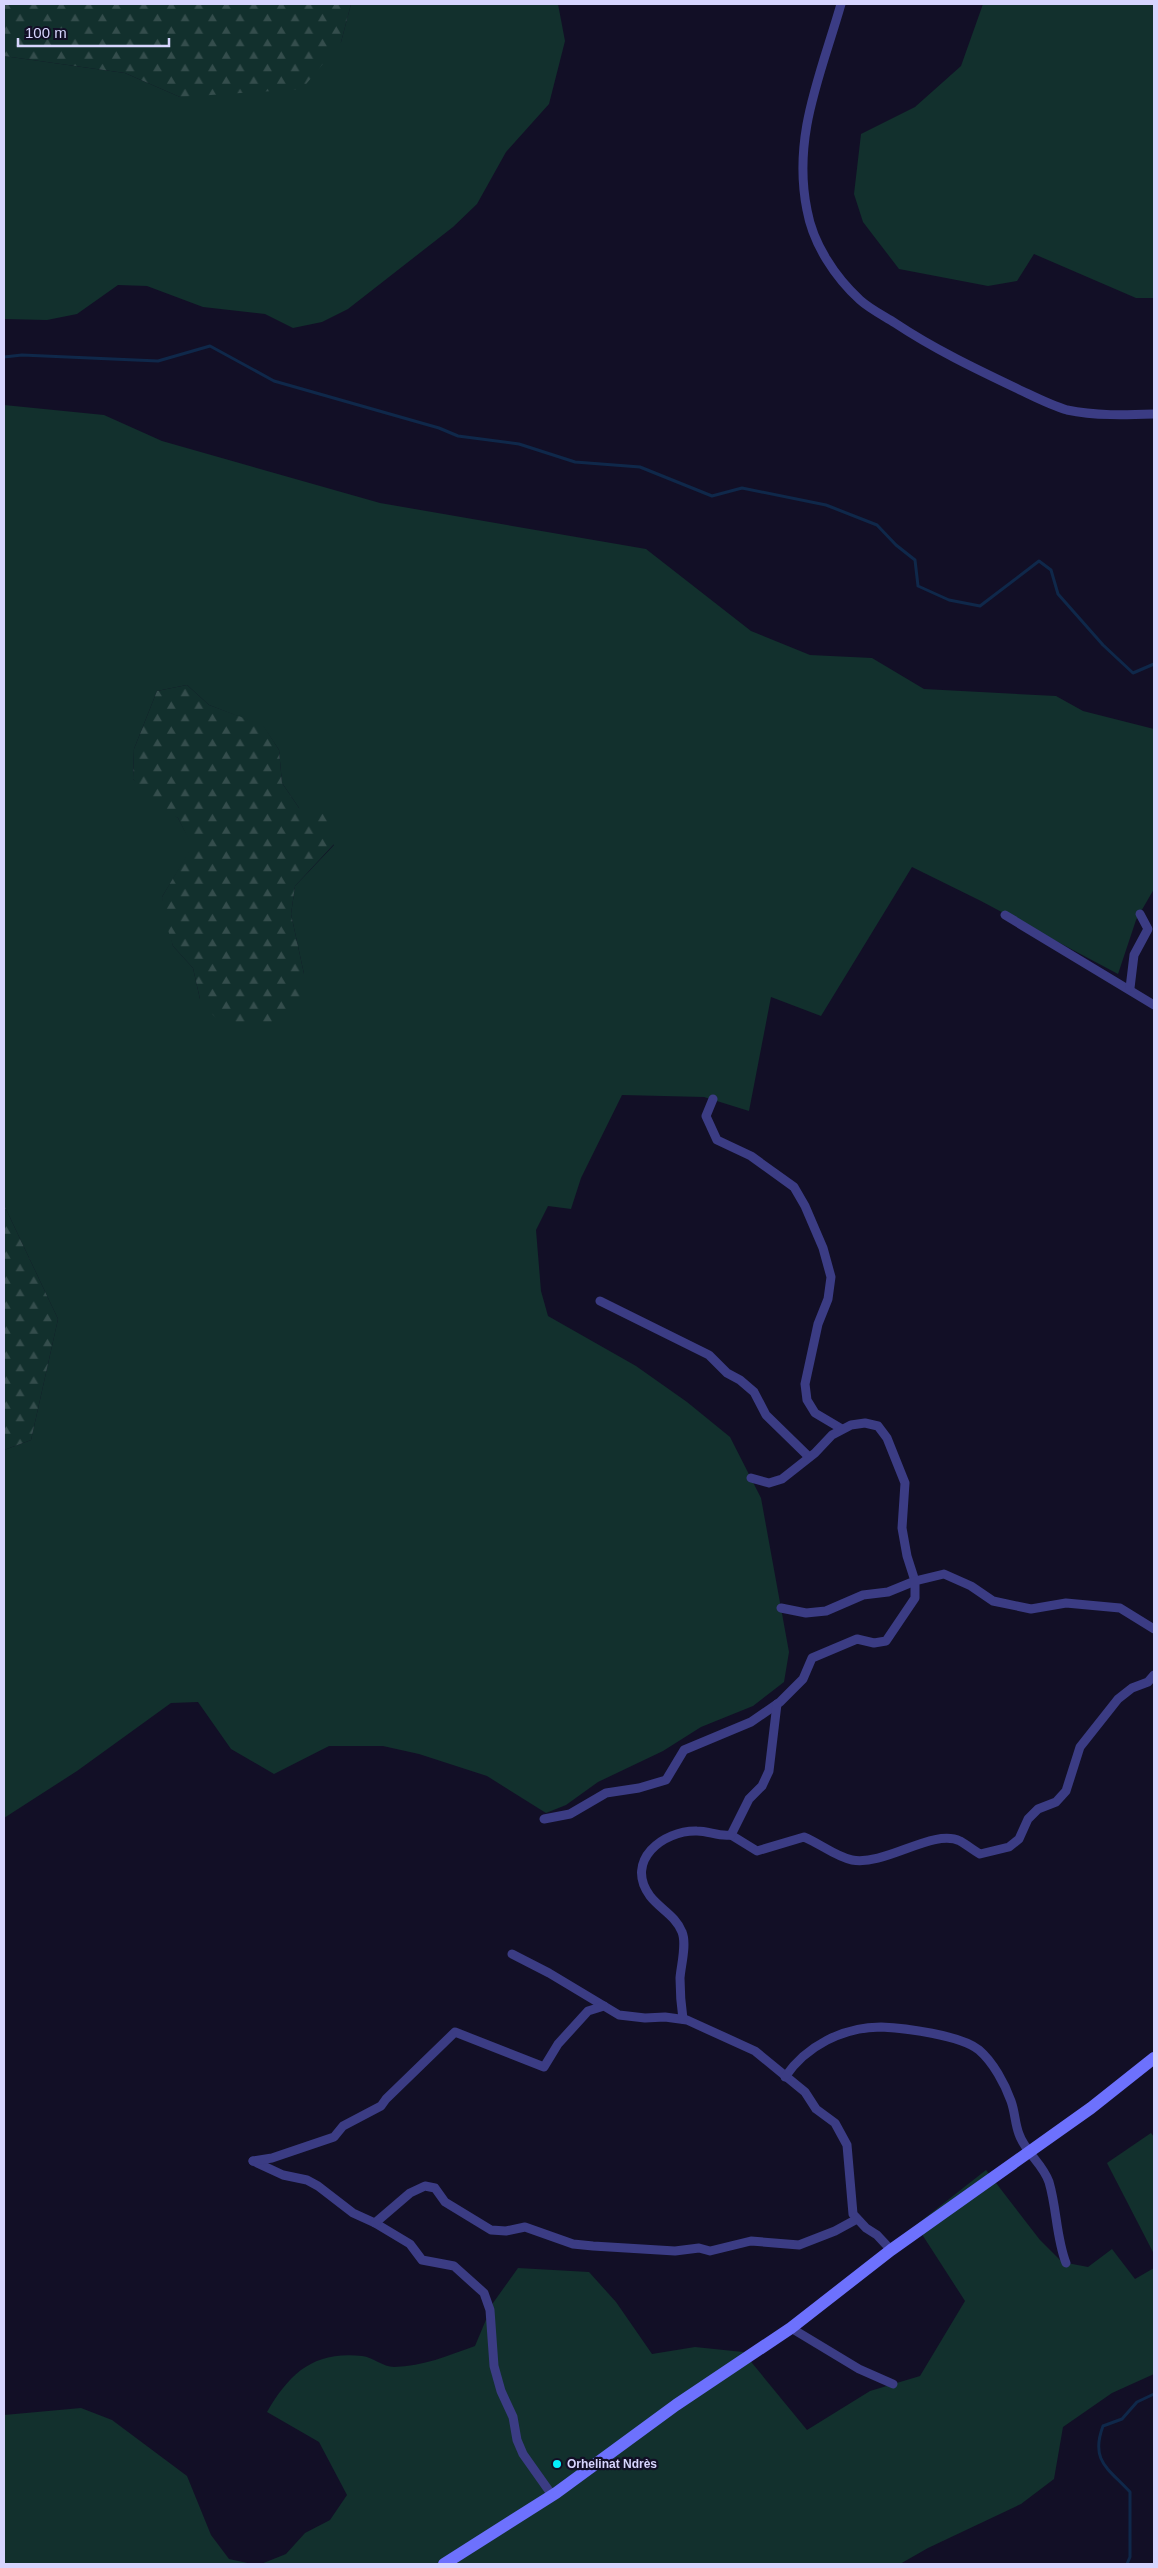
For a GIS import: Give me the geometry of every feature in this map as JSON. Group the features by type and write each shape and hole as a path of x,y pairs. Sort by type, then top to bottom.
{"main road":[{"path":"444,2564 552,2495 676,2406 791,2328 891,2250 1091,2108 1154,2058"}],"street":[{"path":"841,4 808,112 802,166 807,211 813,232 827,261 840,280 861,302 915,336 985,375 1046,403 1087,413 1154,414"},
{"path":"1130,988 1134,955 1148,929 1140,914"},
{"path":"1005,915 1154,1004"},
{"path":"713,1100 706,1116 717,1140 751,1156 794,1187 805,1206 822,1248 830,1277 828,1299 818,1324 805,1384 807,1400 815,1413 842,1429"},
{"path":"600,1301 709,1355 727,1373 740,1380 754,1392 766,1416 809,1457"},
{"path":"544,1819 570,1814 606,1793 639,1788 666,1780 684,1750 751,1722 777,1704 803,1679 812,1658 858,1639 874,1643 886,1641 915,1598 915,1582 907,1556 902,1528 905,1483 887,1438 878,1426 865,1423 851,1425 832,1434 809,1457 782,1479 769,1483 751,1478"},
{"path":"781,1608 806,1613 826,1612 863,1595 888,1592 944,1574 971,1586 993,1601 1031,1609 1066,1603 1120,1608 1154,1629"},
{"path":"683,2019 680,2001 683,1934 676,1920 647,1892 641,1877 641,1864 663,1840 679,1833 699,1831 723,1836 731,1835 757,1851 804,1837 851,1860 885,1857 938,1838 960,1841 980,1854 1009,1847 1019,1839 1028,1819 1038,1809 1056,1802 1066,1791 1080,1747 1118,1699 1132,1688 1148,1682 1154,1675"},
{"path":"731,1835 749,1799 762,1786 769,1771 777,1704"},
{"path":"512,1954 549,1973 619,2015 683,2019 755,2051 805,2092 816,2109 835,2123 846,2145 853,2214 891,2250"},
{"path":"552,2495 522,2454 517,2440 513,2417 501,2391 494,2366 490,2310 484,2293 454,2266 422,2260 410,2244 375,2223 353,2213 318,2186 307,2180 283,2175 253,2161 272,2158 334,2137 343,2126 381,2106 455,2032 544,2067 558,2044 588,2010 604,2006"},
{"path":"785,2077 805,2053 838,2035 865,2027 913,2029 964,2043 979,2050 1001,2078 1012,2103 1015,2124 1021,2140 1049,2181 1056,2229 1066,2263"},
{"path":"375,2223 410,2193 425,2186 434,2188 445,2202 491,2230 506,2231 526,2227 573,2244 593,2246 675,2251 699,2248 710,2251 750,2241 799,2245 835,2231 857,2219"},
{"path":"791,2328 860,2369 893,2384"}],"green space":[{"path":"4,4 351,4 341,42 302,89 180,97 125,73 4,56"},
{"path":"351,4 558,4 565,41 549,104 506,152 477,204 453,227 348,309 322,322 293,328 265,314 203,307 147,286 118,285 77,314 47,320 4,319 4,56 125,73 180,97 341,42"},
{"path":"983,4 1154,4 1154,298 1136,298 1034,254 1017,281 988,286 899,269 863,222 854,194 861,134 915,107 961,66"},
{"path":"4,405 104,415 162,441 380,503 646,549 751,631 810,655 872,658 924,689 1056,696 1083,711 1154,729 1154,889 1136,920 1118,974 981,901 912,867 821,1016 771,997 749,1111 704,1097 622,1095 581,1178 571,1209 548,1206 536,1230 541,1291 548,1316 636,1366 687,1402 730,1437 761,1498 789,1652 784,1682 753,1706 701,1727 663,1751 598,1782 566,1805 546,1813 487,1776 419,1754 383,1746 329,1746 274,1774 231,1749 198,1702 171,1703 77,1771 4,1818 4,1450 31,1440 58,1319 4,1205","holes":["187,685 209,705 263,726 279,750 282,783 299,808 334,845 295,886 291,914 304,974 200,999 193,968 173,946 162,897 193,846 178,818 133,779 134,749 157,691"]},
{"path":"187,685 209,705 263,725 279,750 282,783 299,808 328,815 334,844 295,886 291,914 304,974 302,1005 280,1026 219,1022 200,999 193,968 173,946 163,914 162,897 192,846 178,818 152,802 133,779 134,749 157,691"},
{"path":"4,1205 58,1319 31,1440 4,1450"},
{"path":"1151,2133 1154,2137 1154,2254 1107,2163"},
{"path":"986,2170 1040,2240 1062,2262 1088,2267 1112,2249 1135,2279 1154,2268 1154,2374 1112,2393 1063,2427 1054,2479 1021,2504 928,2548 900,2564 261,2564 286,2554 305,2533 330,2520 347,2495 319,2442 267,2412 294,2376 316,2361 345,2355 362,2356 394,2367 415,2365 445,2357 475,2346 493,2303 518,2268 589,2272 616,2302 652,2354 695,2347 743,2352 807,2430 870,2391 920,2376 965,2301 916,2225"},
{"path":"81,2408 112,2420 187,2476 211,2535 229,2559 252,2564 4,2564 4,2415"}],"waterway":[{"path":"4,357 22,355 158,361 210,346 274,381 439,428 458,436 519,444 575,462 640,467 712,496 742,488 826,505 877,525 896,545 915,560 918,586 949,600 980,606 1039,561 1051,570 1058,594 1103,645 1133,673 1154,664"},
{"path":"1127,2564 1130,2557 1130,2492 1103,2463 1099,2448 1100,2438 1103,2426 1122,2419 1137,2402 1154,2394"}],"place":[{"name":"Orhelinat Ndrès","path":"557,2464"}]}
